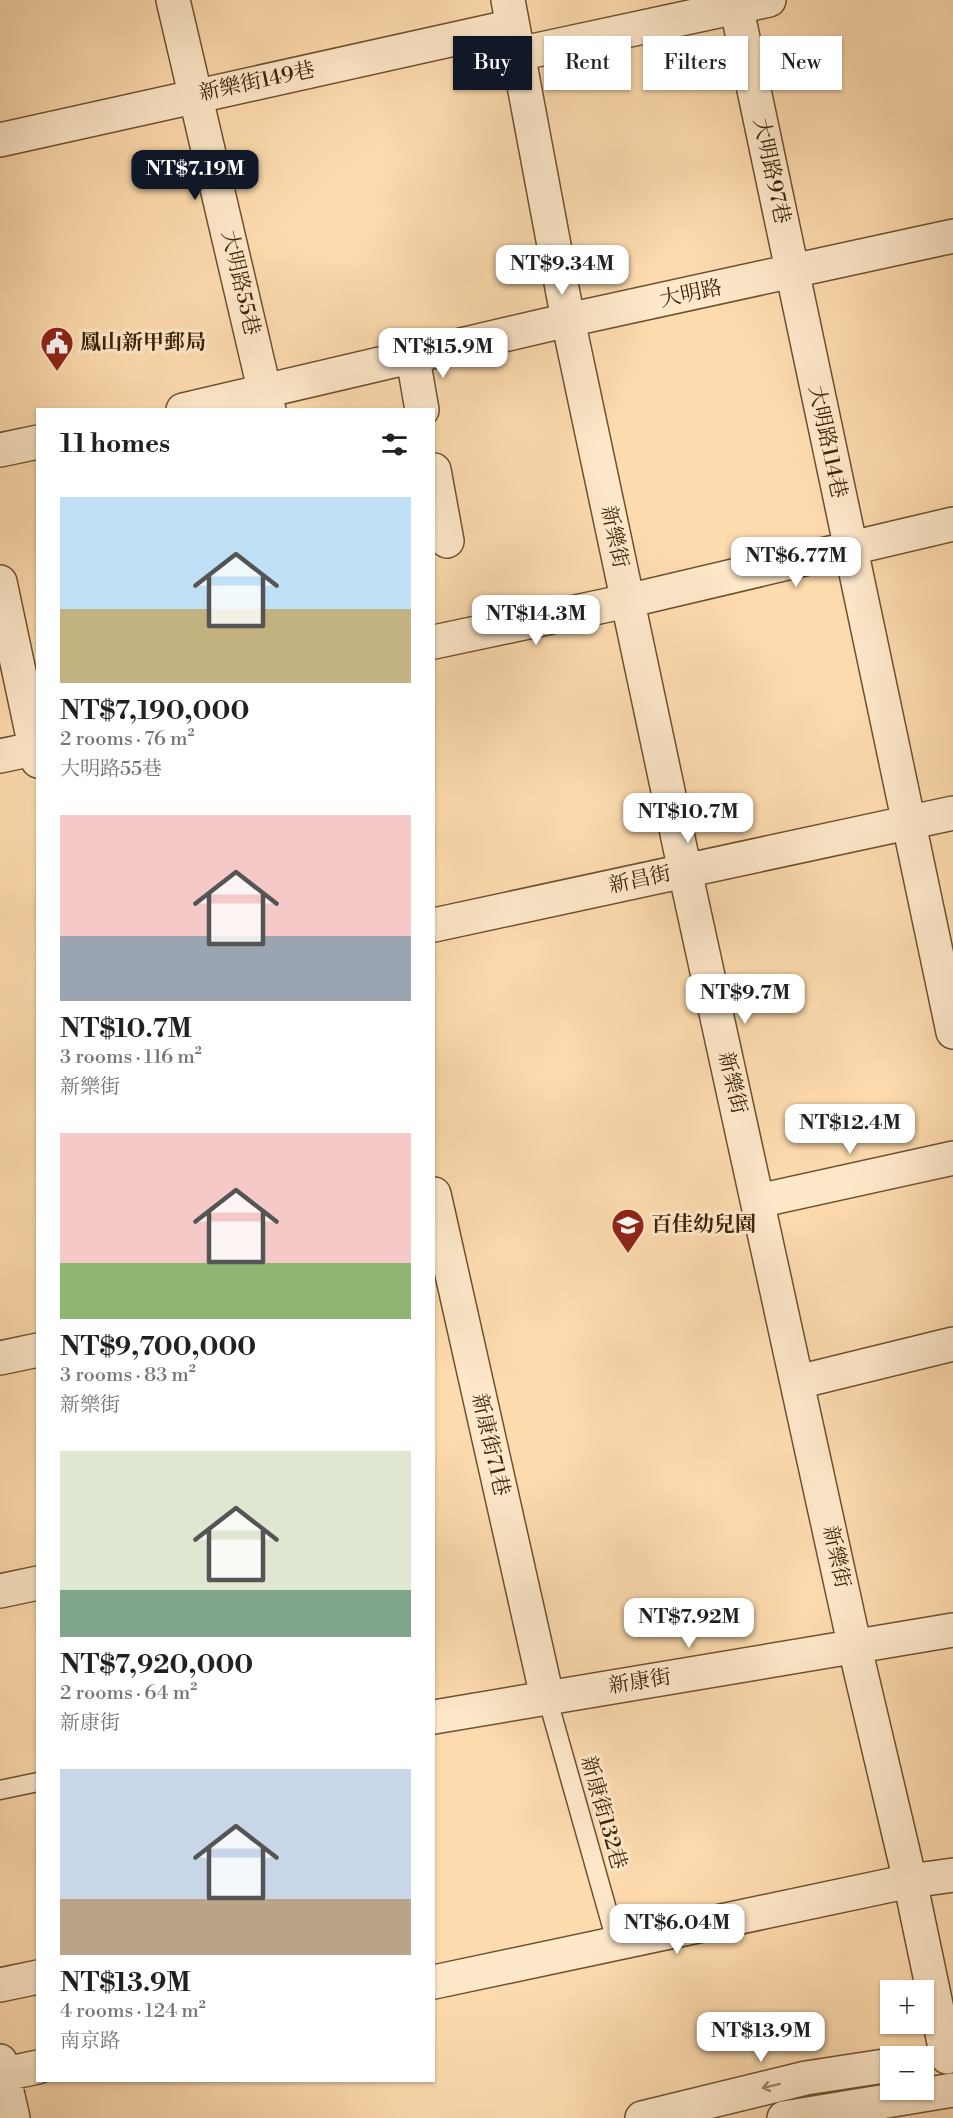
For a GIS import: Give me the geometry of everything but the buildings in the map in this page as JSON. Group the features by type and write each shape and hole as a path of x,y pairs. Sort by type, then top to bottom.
{"street":[{"name":"大明路55巷","path":"173,0 267,400"},
{"name":"新樂街149巷","path":"0,140 513,27 769,0"},
{"name":"大明路97巷","path":"736,4 792,272"},
{"name":"新樂街","path":"513,27 568,320 627,601 855,1648 910,1881 941,2058"},
{"name":"大明路","path":"200,408 267,400 413,358 568,320 953,236"},
{"name":"大明路114巷","path":"792,272 953,1032"},
{"path":"413,358 422,408"},
{"path":"0,450 36,442"},
{"path":"435,475 447,541"},
{"path":"435,642 627,601 953,524"},
{"path":"0,582 36,748"},
{"path":"0,756 36,753"},
{"name":"新昌街","path":"435,925 953,813"},
{"path":"758,1201 953,1158"},
{"name":"新康街71巷","path":"435,1204 441,1264 547,1697"},
{"path":"798,1382 953,1344"},
{"path":"0,1358 36,1350"},
{"path":"0,1592 36,1583"},
{"name":"新康街","path":"435,1718 547,1697 855,1648 953,1630"},
{"path":"435,1982 616,1941 910,1881 953,1875"},
{"path":"0,1985 36,1977"},
{"path":"13,2118 1,2070 36,2067"},
{"path":"642,2118 806,2078 880,2067"},
{"path":"784,2118 953,2091"}],"lane":[{"name":"新康街132巷","path":"547,1697 616,1941"},
{"path":"0,1790 36,1782"}],"place":[{"name":"鳳山新甲郵局","path":"57,372"},
{"name":"百佳幼兒園","path":"628,1254"}]}
